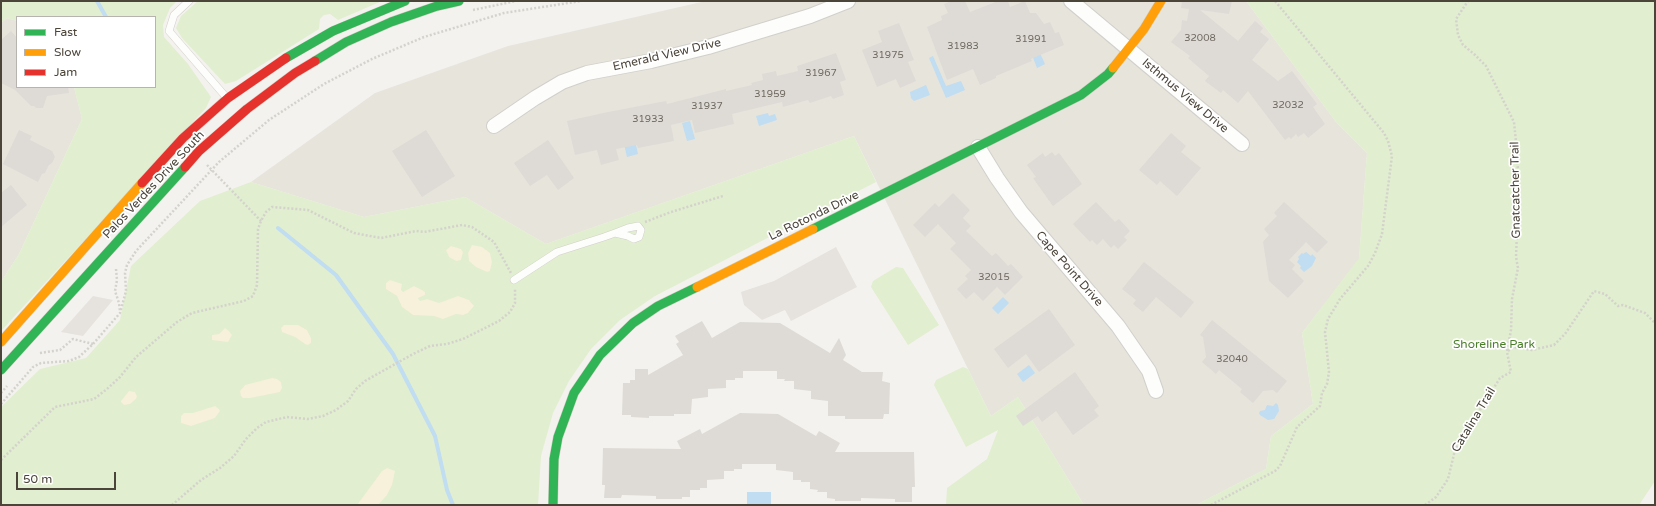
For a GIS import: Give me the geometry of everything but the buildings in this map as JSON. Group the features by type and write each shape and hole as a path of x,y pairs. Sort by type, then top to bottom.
{"main road":[{"name":"Palos Verdes Drive South","path":"1,342 182,138 228,98 280,61 333,31 405,1"},
{"name":"Palos Verdes Drive South","path":"1,370 199,151 248,109 295,73 346,42 436,4 459,1"},
{"name":"La Rotonda Drive","path":"553,505 554,459 558,437 574,393 600,355 634,323 658,306 1081,95 1108,74 1158,8 1161,1"}],"street":[{"name":"Emerald View Drive","path":"494,126 535,98 562,82 587,73 651,61 708,47 810,16 848,1"},
{"path":"1071,1 1128,49"},
{"name":"Isthmus View Drive","path":"1128,49 1242,144"},
{"name":"Cape Point Drive","path":"978,147 997,178 1021,212 1118,326 1149,371 1156,391"}],"lane":[{"path":"189,1 174,15 169,31 228,98"},
{"path":"514,280 557,252 615,233 638,226 641,230 639,237 634,239 615,233"}],"path":[{"path":"466,11 516,1"},
{"path":"1,404 33,367 41,363 69,361 79,357 94,344 120,313 126,291 125,273 127,265 136,251 212,170 242,142 269,120 324,84 372,59 424,37 504,13 581,1"},
{"path":"1211,505 1275,471 1280,466 1297,427 1320,406 1322,393 1327,384 1329,372 1325,332 1328,320 1340,299 1368,266 1375,253 1382,234 1392,156 1384,133 1275,1"},
{"name":"Gnatcatcher Trail","path":"1468,1 1456,19 1458,35 1462,45 1486,66 1514,122 1519,185 1516,257 1518,268 1512,299 1511,330 1507,352"},
{"path":"208,166 261,221"},
{"path":"638,226 648,220 723,196"},
{"path":"1,460 54,407 94,399 107,389 120,377 136,357 177,322 192,313 244,301 253,296 257,285 258,229 266,212 272,207 308,210 354,233 381,238 416,231 424,232 462,225 472,227 494,242 514,280 515,303 510,312 499,321 462,339 447,344 430,346 413,354 365,381 356,389 348,401 336,410 324,416 308,419 287,417 266,422 257,428 246,439 234,456 220,468 201,480 172,505"},
{"path":"116,267 117,280 115,291 119,303 120,313"},
{"path":"1507,352 1514,347 1532,350 1543,349 1554,345 1565,334 1594,291 1605,294 1618,306 1623,305 1645,313 1655,323"},
{"path":"37,354 43,351 60,350 72,339 94,344"},
{"name":"Catalina Trail","path":"1425,505 1436,497 1448,480 1455,450 1500,378 1511,372 1507,352"},
{"path":"1,393 10,383"}],"shaded area":[{"path":"706,1 1246,1 1336,122 1367,153 1359,259 1302,333 1313,404 1271,436 1266,469 1196,505 1084,505 1018,397 991,416 854,136 546,244 465,197 364,217 251,182 375,93 508,46"},
{"path":"7,18 16,21 16,88 74,88 82,119 19,254 1,282 1,23"},
{"path":"836,247 857,287 791,321 785,310 762,320 744,305 741,292 774,281"},
{"path":"93,296 113,300 83,336 61,332"}],"green space":[{"path":"1,1 177,1 170,8 163,25 164,37 188,64 211,97 206,108 1,331 1,282 19,254 82,119 74,88 156,88 156,16 16,16 16,21 7,18 1,23"},
{"path":"198,1 382,1 338,20 330,14 324,15 320,19 319,29 236,81 225,84 182,38 176,28 181,16"},
{"name":"Shoreline Park","path":"1246,1 1655,1 1655,481 1639,505 1196,505 1266,469 1271,436 1313,404 1302,333 1359,258 1367,153 1336,122"},
{"path":"854,136 876,182 655,296 620,320 591,349 569,381 553,413 541,456 538,505 1,505 1,407 40,369 86,358 120,320 131,266 200,201 251,182 364,217 465,197 546,244"},
{"path":"896,267 903,268 939,325 908,345 871,287 873,281"},
{"path":"963,367 968,369 991,416 1018,397 1084,505 946,505 947,488 987,459 998,430 966,447 934,385 936,380"}],"sand":[{"path":"472,245 482,247 490,253 492,262 490,271 487,272 476,267 469,261 468,253"},
{"path":"451,246 461,249 463,252 461,260 456,261 449,257 446,250"},
{"path":"390,280 402,284 401,290 403,292 414,286 425,292 425,295 418,298 420,301 427,299 439,303 458,296 469,300 474,306 468,313 463,315 456,314 443,319 434,316 413,315 402,307 397,296 386,289 386,283"},
{"path":"284,325 298,325 307,330 311,338 311,343 308,345 305,344 295,337 282,332 281,328"},
{"path":"225,328 232,335 228,342 212,340 212,335 219,334"},
{"path":"272,378 281,382 282,388 280,392 250,398 243,398 241,396 240,391 245,385"},
{"path":"129,391 135,392 137,396 136,399 130,404 124,405 121,401"},
{"path":"215,406 220,411 215,418 191,426 181,423 181,416 184,413 193,413"},
{"path":"387,468 395,471 392,485 387,495 378,505 357,505 382,471"}],"water":[{"path":"1039,51 1045,64 1037,68 1032,55"},
{"path":"933,56 946,86 961,81 965,90 946,98 929,58"},
{"path":"926,85 930,95 914,101 911,98 910,92"},
{"path":"768,113 769,116 775,114 777,120 759,126 756,116"},
{"path":"690,121 695,139 687,141 682,123"},
{"path":"622,135 636,145 638,154 627,157"},
{"path":"1306,252 1311,256 1312,254 1316,258 1312,266 1304,272 1297,262 1299,259 1298,257 1302,253 1303,254"},
{"path":"1003,297 1009,303 998,314 992,308"},
{"path":"1029,365 1035,373 1023,382 1017,374"},
{"path":"1276,403 1279,411 1274,419 1268,420 1260,415 1260,411 1265,410 1267,405 1273,406"},
{"path":"747,492 771,492 771,505 747,505"}],"waterway":[{"path":"97,1 105,16"},
{"path":"278,228 336,275 393,354 435,436 447,490 453,505"}],"traffic: fast":[{"path":"286,58 333,31 405,1"},
{"path":"315,61 346,42 391,22 437,6 459,1"},
{"path":"813,229 1081,95 1108,74 1113,68"},
{"path":"1,370 185,167"},
{"path":"553,505 554,459 558,437 574,393 600,355 633,323 658,306 697,287"}],"traffic: slow":[{"path":"1113,68 1144,29 1161,1"},
{"path":"1,342 142,183"},
{"path":"697,287 813,229"}],"traffic: jam":[{"path":"142,183 183,138 228,98 286,58"},
{"path":"185,167 199,151 247,109 295,73 315,61"}]}
